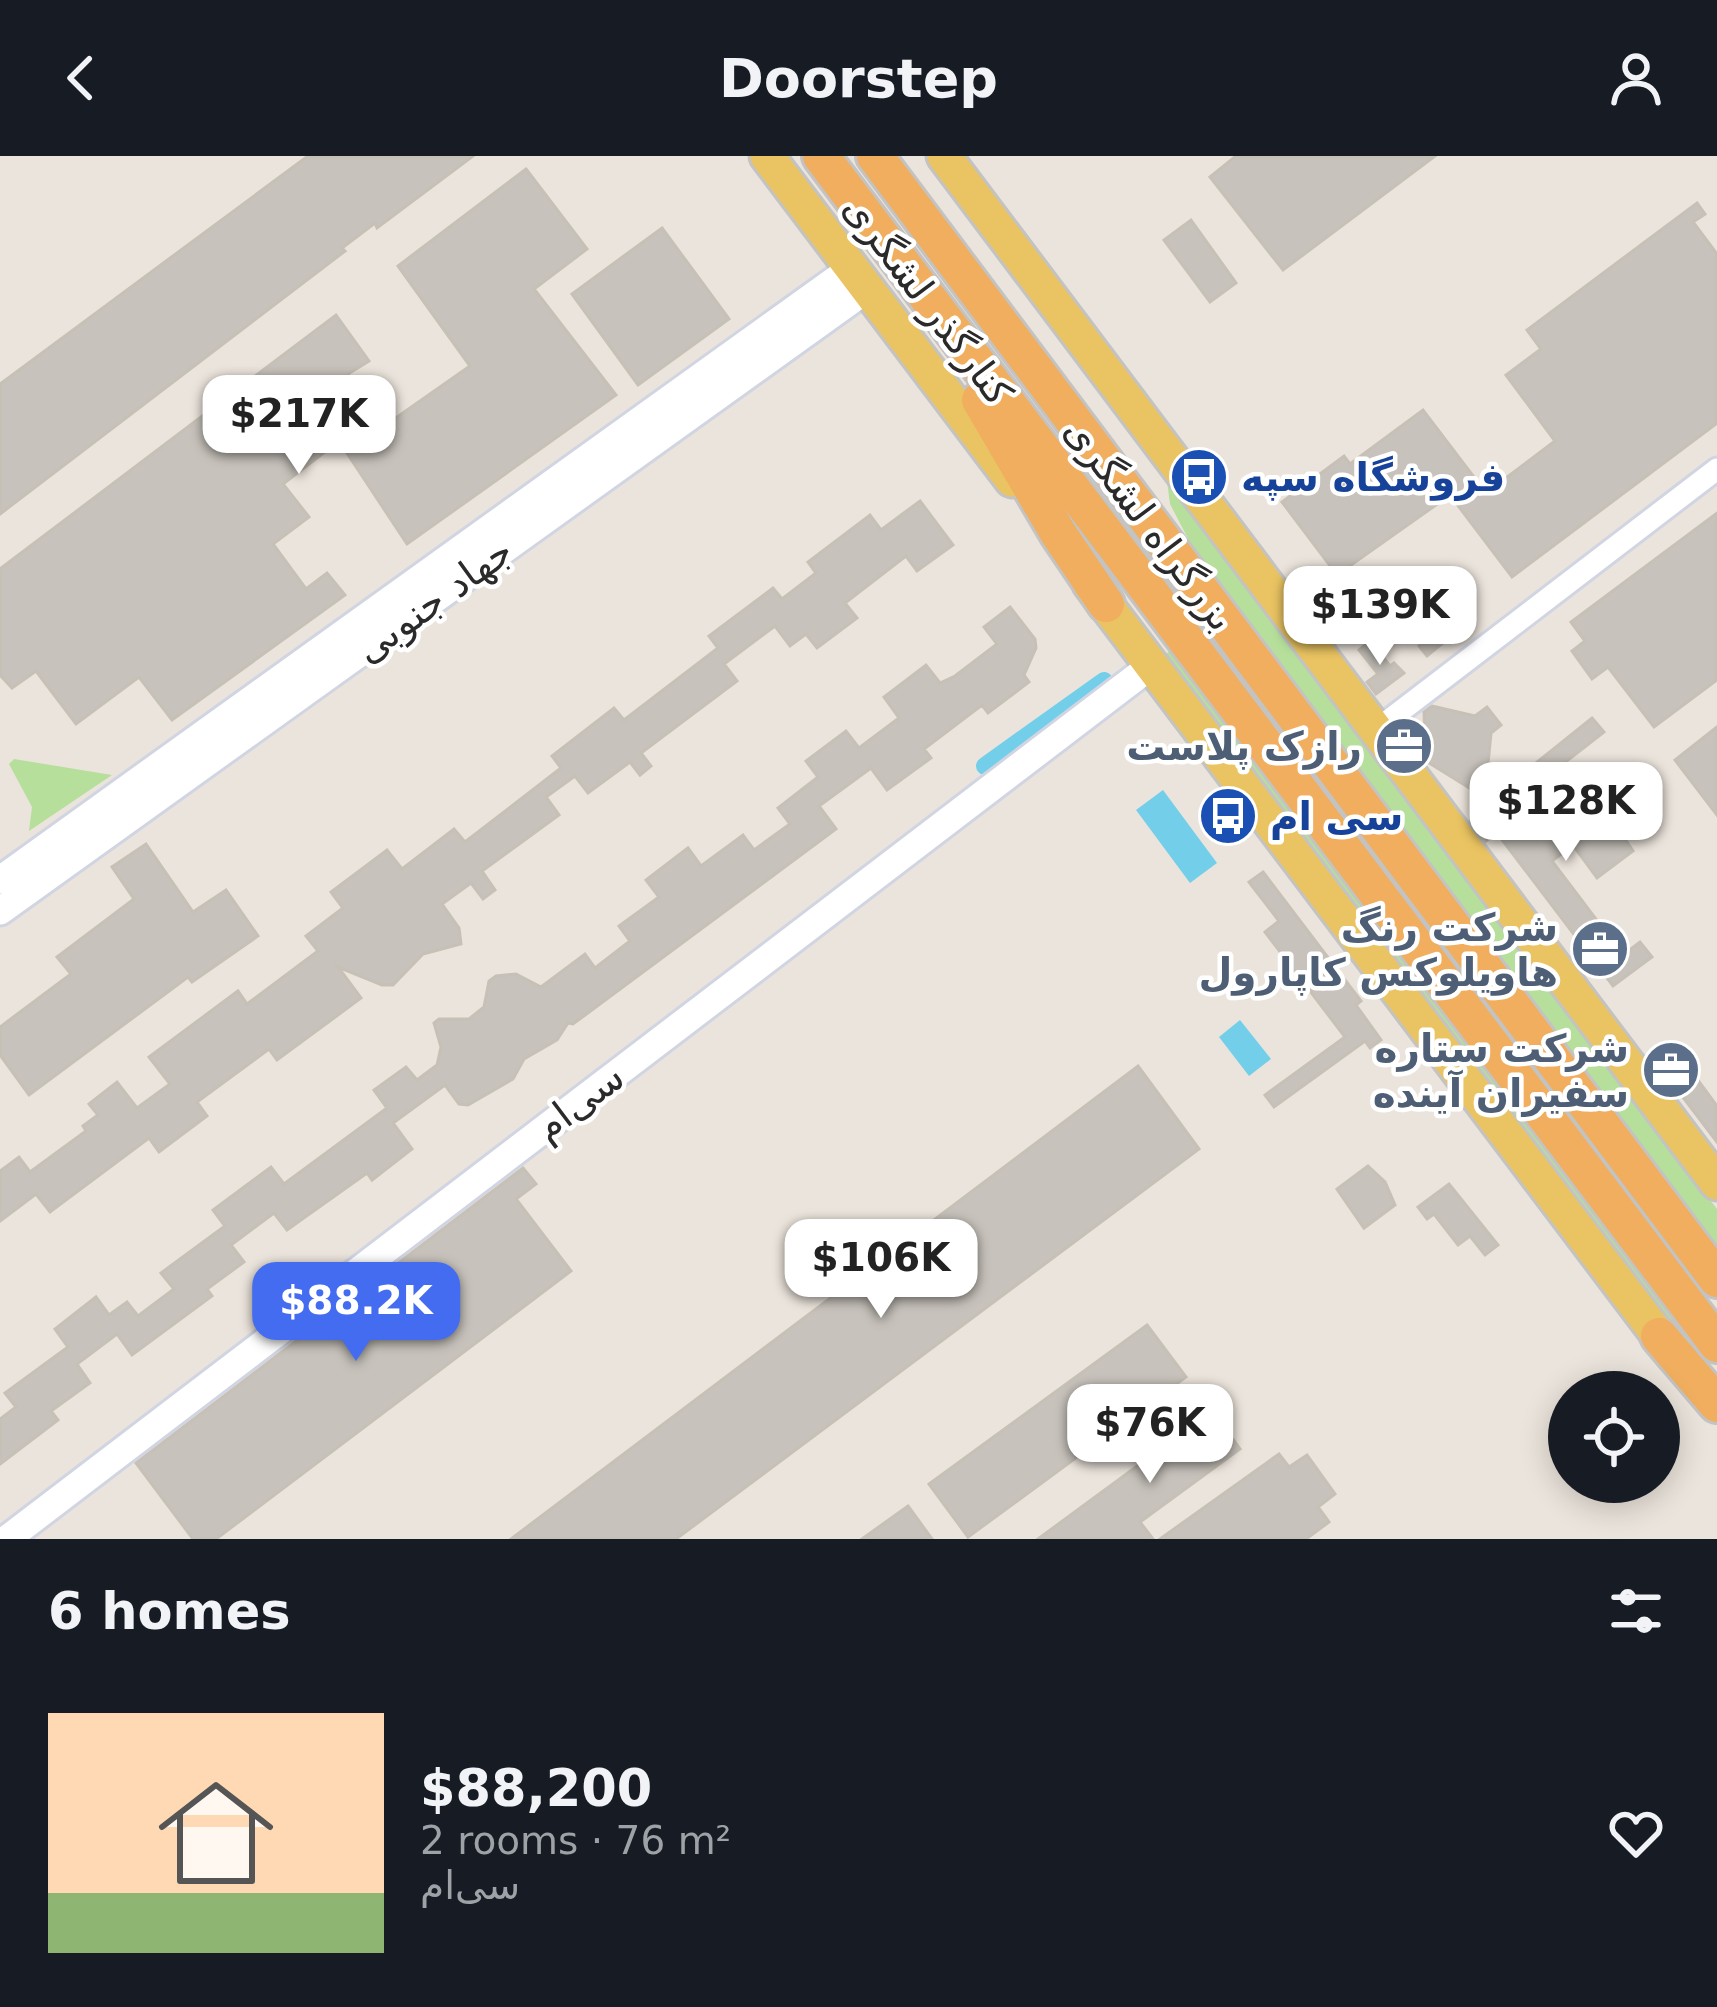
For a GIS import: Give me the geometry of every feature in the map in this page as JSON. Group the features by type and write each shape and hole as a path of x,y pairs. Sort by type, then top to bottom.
{"highway":[{"name":"بزرگراه لشگری","path":"821,156 1717,1344"},
{"name":"بزرگراه لشگری","path":"874,156 1717,1279"},
{"path":"900,262 1058,533 1106,604"},
{"path":"1659,1336 1717,1404"}],"main road":[{"name":"کنارگذر لشگری","path":"767,156 1717,1414"},
{"path":"944,156 1717,1183"}],"street":[{"name":"جهاد جنوبی","path":"0,880 860,279"},
{"name":"جهاد جنوبی","path":"0,911 860,279"},
{"path":"1376,730 1717,469"},
{"name":"سی‌ام","path":"7,1539 1152,665"}],"green space":[{"path":"1167,481 1717,1209 1717,1249 1206,573 1170,504"},
{"path":"1170,651 1717,1377 1717,1390 1156,661"},
{"path":"14,759 112,775 29,831 32,807 9,764"}],"water":[{"path":"1163,790 1217,863 1190,883 1136,810"},
{"path":"1240,1020 1271,1059 1249,1076 1219,1037"}],"building":[{"path":"308,156 473,156 377,228 375,223 342,248 345,251 0,514 0,384"},
{"path":"1236,156 1435,156 1283,270 1210,177"},
{"path":"526,169 587,249 534,289 616,395 407,544 339,441 283,484 309,517 273,544 306,589 327,573 345,595 172,720 139,677 76,724 36,671 12,688 0,675 0,569 336,315 369,361 348,374 380,429 470,366 398,266"},
{"path":"1697,203 1705,214 1693,222 1717,254 1717,423 1512,577 1450,495 1337,575 1282,502 1344,456 1350,464 1423,410 1486,493 1555,441 1506,375 1541,349 1527,330"},
{"path":"1191,220 1236,283 1210,302 1164,240"},
{"path":"662,228 729,319 638,385 572,294"},
{"path":"920,501 953,545 917,571 906,556 845,603 857,618 817,648 806,634 790,646 775,626 724,664 737,681 641,753 651,766 640,775 630,762 588,793 575,776 546,797 559,815 482,871 495,890 483,899 471,883 442,904 459,928 461,944 423,954 393,985 338,967 361,998 277,1060 269,1049 197,1102 207,1116 159,1152 149,1138 50,1212 36,1194 0,1221 0,1171 19,1157 30,1172 86,1131 83,1126 98,1115 89,1104 117,1082 137,1108 170,1084 149,1057 238,991 247,1004 318,951 306,936 343,908 331,892 387,850 402,869 454,829 465,842 561,768 552,756 614,708 624,720 718,648 709,636 773,588 782,599 816,573 808,562 870,515 881,530"},
{"path":"1717,513 1717,680 1654,727 1608,667 1592,679 1572,651 1585,641 1571,622"},
{"path":"1010,607 1035,639 1024,675 1029,682 988,713 982,705 924,749 931,758 887,790 871,768 819,806 836,829 573,1024 568,1023 557,1040 524,1059 513,1079 468,1105 459,1104 445,1085 393,1123 412,1149 372,1180 367,1173 287,1230 274,1213 231,1245 244,1262 207,1289 212,1296 132,1355 117,1334 77,1364 90,1383 51,1411 58,1420 0,1464 0,1419 16,1407 5,1393 68,1347 55,1329 96,1297 109,1315 127,1302 138,1316 174,1289 161,1273 225,1226 213,1210 271,1167 284,1184 387,1108 374,1090 406,1067 417,1080 437,1065 441,1047 434,1023 469,1019 484,1007 489,981 496,976 516,974 541,987 585,954 595,968 630,941 619,926 659,897 646,880 688,848 701,866 743,835 754,850 790,824 778,808 818,777 806,761 846,731 859,748 899,718 884,697 926,665 940,683 955,676 997,644 984,627"},
{"path":"1457,615 1465,625 1427,656 1419,646"},
{"path":"1370,641 1390,666 1394,663 1404,673 1376,694 1367,682 1378,674 1359,650"},
{"path":"1432,706 1475,716 1487,707 1501,725 1491,733 1488,764 1476,792 1426,761 1424,712"},
{"path":"1592,718 1604,732 1532,788 1521,775"},
{"path":"1717,727 1717,815 1675,760"},
{"path":"1589,785 1633,851 1597,878 1573,845 1552,861 1623,955 1640,942 1652,957 1613,986 1497,833 1486,841 1471,821 1518,786 1544,819"},
{"path":"146,844 193,912 226,890 258,936 192,982 188,977 29,1095 0,1055 0,1027 71,974 57,957 134,899 112,867"},
{"path":"1263,872 1361,1001 1356,1005 1381,1040 1370,1048 1365,1041 1274,1107 1265,1095 1345,1037 1265,932 1279,921 1249,882"},
{"path":"1138,1066 1199,1149 676,1539 511,1539"},
{"path":"1694,1075 1717,1106 1717,1142 1676,1088"},
{"path":"1368,1166 1385,1182 1395,1205 1364,1228 1337,1189"},
{"path":"523,1168 536,1184 516,1199 571,1271 216,1539 193,1539 136,1463"},
{"path":"1449,1184 1498,1245 1485,1255 1470,1236 1458,1245 1434,1214 1427,1219 1418,1207"},
{"path":"1147,1325 1186,1377 968,1537 929,1484"},
{"path":"1212,1411 1240,1449 1140,1522 1153,1539 1038,1539"},
{"path":"1279,1454 1289,1467 1307,1455 1335,1494 1318,1507 1329,1522 1306,1539 1160,1539"},
{"path":"908,1506 932,1539 862,1539"}],"waterway":[{"path":"985,766 1104,681"}],"place":[{"name":"فروشگاه سپه","path":"1199,477"},
{"name":"رازک پلاست","path":"1404,746"},
{"name":"سی ام","path":"1228,816"},
{"name":"شرکت رنگ هاویلوکس کاپارول","path":"1600,949"},
{"name":"شرکت ستاره سفیران آینده","path":"1671,1070"}]}
